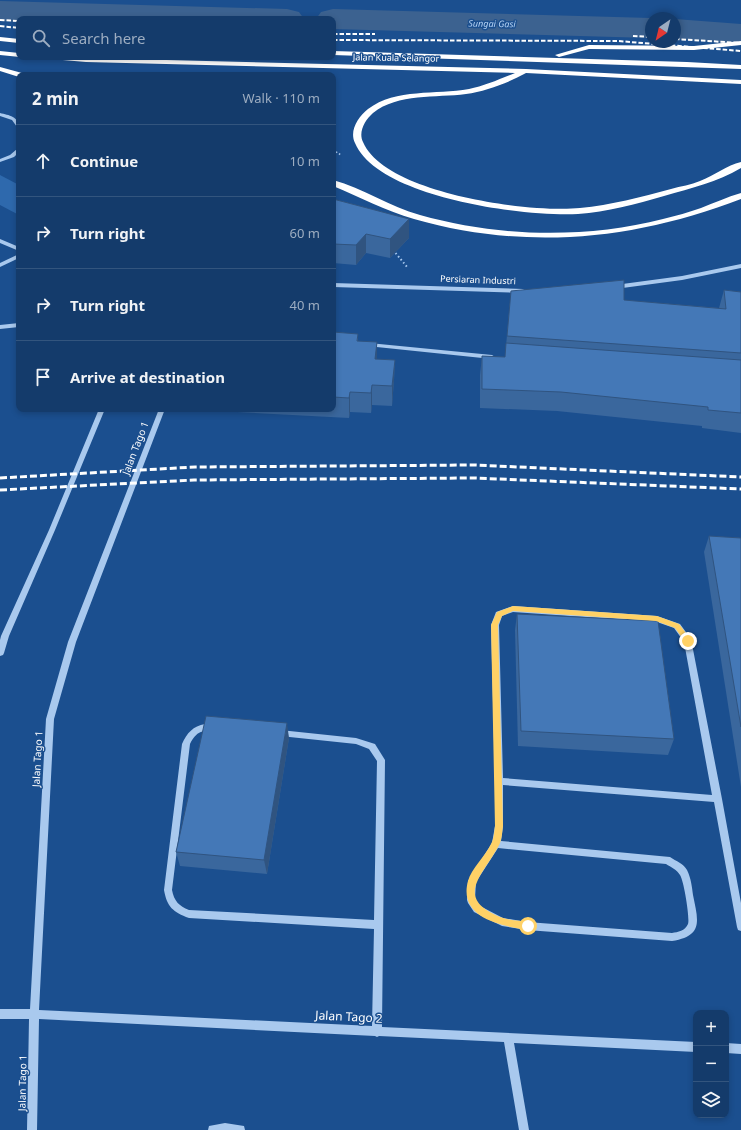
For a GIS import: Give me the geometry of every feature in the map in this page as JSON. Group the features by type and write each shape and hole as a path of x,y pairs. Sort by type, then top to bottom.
{"highway":[{"path":"0,39 16,41"},
{"path":"544,59 589,48 694,48 741,43"},
{"name":"Jalan Kuala Selangor","path":"336,52 741,67"},
{"path":"0,53 16,55"},
{"name":"Jalan Kuala Selangor","path":"86,60 526,71 741,82"},
{"path":"0,69 16,74"},
{"path":"526,71 499,83 468,91 439,92 389,102 373,110 363,119 356,130 358,145 369,159 395,176 426,188 489,206 530,210 578,211 649,198 704,183 741,164"},
{"path":"336,184 417,217 470,230 538,236 592,233 658,224 741,196"}],"street":[{"path":"0,114 14,119 16,122"},
{"path":"0,161 16,153"},
{"path":"0,241 16,248"},
{"path":"0,265 16,257"},
{"path":"606,288 682,278 741,266"},
{"name":"Persiaran Industri","path":"336,285 533,291"},
{"path":"0,327 16,325"},
{"path":"364,344 433,353 496,358"},
{"path":"0,653 5,636 52,530 101,412"},
{"name":"Jalan Tago 1","path":"32,1130 34,1014 50,719 72,642 161,412"},
{"path":"496,844 667,860 678,867 684,874 694,922 689,931 682,936 672,937 528,926 502,922 477,909 471,900 472,881 496,844 499,826 494,625 499,614 513,609 657,619 677,626 688,641 741,927"},
{"path":"221,727 201,727 190,734 186,744 168,890 170,901 178,910 189,914 378,925"},
{"path":"269,732 356,741 372,746 381,760 377,1032"},
{"path":"499,781 718,799"},
{"name":"Jalan Tago 2","path":"0,1014 34,1014 693,1047"},
{"path":"508,1038 524,1130"},
{"path":"729,1048 741,1049"},
{"path":"213,1130 225,1128 240,1130"}],"path":[{"path":"392,248 410,270"}],"shaded area":[{"path":"0,175 16,183 16,213 0,205"}],"building":[{"path":"336,200 409,219 390,239 366,234 356,245 336,244"},
{"path":"624,280 624,300 726,309 724,290 741,292 741,353 507,336 511,291"},
{"path":"336,332 358,334 357,341 377,342 375,359 395,360 392,386 372,385 371,393 350,392 349,398 336,397"},
{"path":"506,343 741,360 741,413 708,410 708,407 561,392 482,389 482,356 505,357"},
{"path":"709,536 741,538 741,727"},
{"path":"517,614 658,621 674,739 521,731"},
{"path":"206,716 287,723 264,860 176,852"}],"waterway":[{"name":"Sungai Gasi","path":"0,11 149,16"},
{"name":"Sungai Gasi","path":"336,19 645,28"},
{"name":"Sungai Gasi","path":"681,29 741,34"}],"railway":[{"path":"0,20 16,21"},
{"path":"0,26 16,28"},
{"path":"336,34 375,34"},
{"path":"633,36 645,37"},
{"path":"681,39 741,43"},
{"path":"336,40 618,41 741,51"},
{"path":"0,478 195,467 474,465 741,477"},
{"path":"0,490 194,480 474,478 741,489"}],"route":[{"path":"528,926 502,922 488,916 477,909 471,900 472,881 484,860 496,844 499,826 494,625 499,614 513,609 657,619 677,626 688,641"}]}
